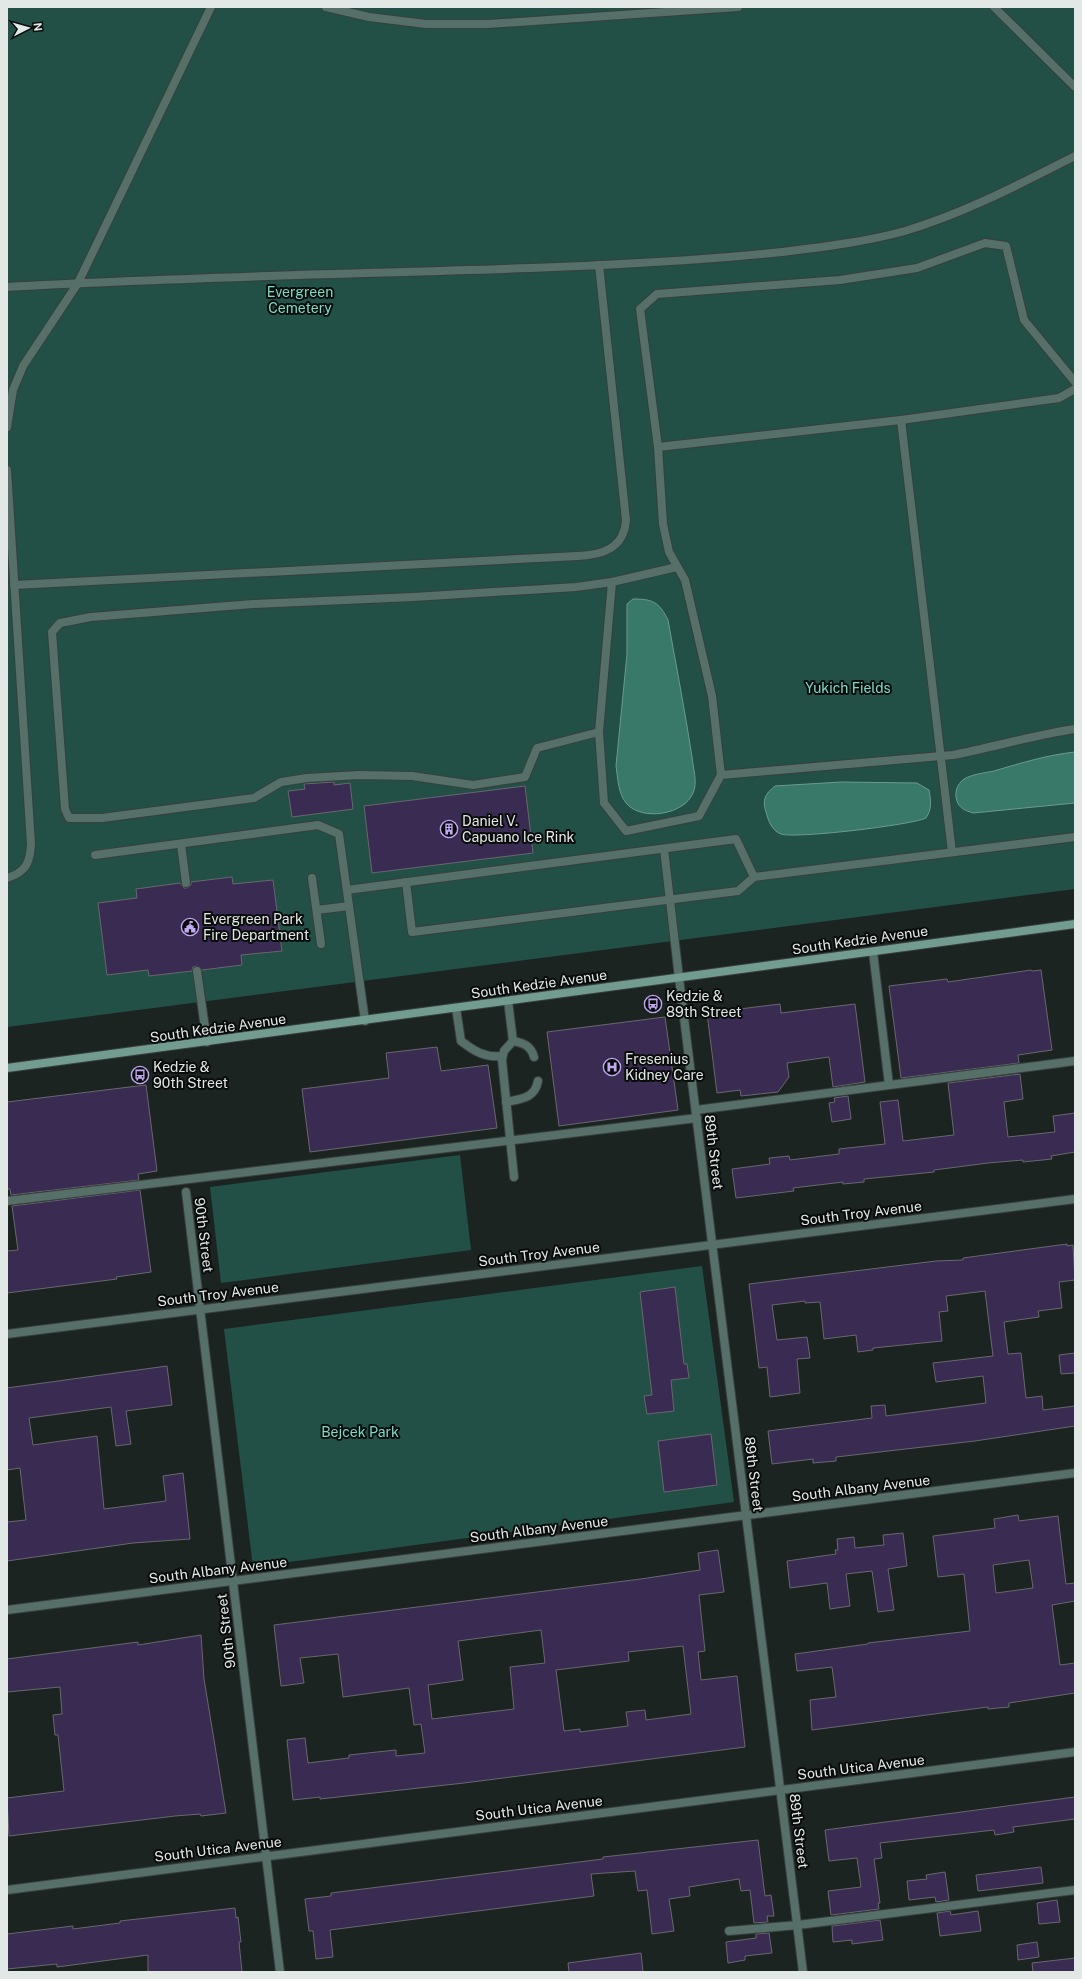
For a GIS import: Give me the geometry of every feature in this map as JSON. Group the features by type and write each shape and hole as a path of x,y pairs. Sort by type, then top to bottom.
{"main road":[{"name":"South Kedzie Avenue","path":"7,1068 365,1021 1075,924"}],"street":[{"path":"7,427 13,390 23,366 78,283 211,7"},
{"path":"326,7 369,17 426,24 503,23 738,7"},
{"path":"994,7 1075,87"},
{"path":"7,287 78,283 599,266 735,257 857,242 905,231 955,213 1014,187 1075,156"},
{"path":"612,582 599,732 604,803 626,831 699,816 722,775 710,689 684,580 669,552 663,524 658,448 640,309 657,294 840,280 917,268 985,244 1006,246 1024,320 1075,382"},
{"path":"14,585 578,556 605,552 621,539 625,530 626,520 599,266"},
{"path":"658,448 901,420 1059,398 1075,389"},
{"path":"901,420 942,756 952,852"},
{"path":"7,470 31,844 30,859 24,868 17,875 7,878"},
{"path":"599,732 537,748 525,777 472,785 412,776 359,775 307,778 281,782 254,798 102,818 69,818 64,801 52,632 60,623 91,617 253,604 413,597 576,587 612,582 677,567"},
{"path":"722,775 942,756 980,750 1044,734 1075,729"},
{"path":"95,855 318,825 339,834 365,1021"},
{"path":"406,882 412,932 738,891 754,876 1075,837"},
{"path":"347,890 736,840 754,876"},
{"path":"181,844 186,883"},
{"name":"89th Street","path":"664,849 804,1972"},
{"path":"312,878 322,944"},
{"path":"317,910 349,906"},
{"path":"873,952 889,1085"},
{"path":"197,970 207,1042"},
{"path":"508,1001 513,1041"},
{"path":"456,1008 461,1041 473,1050 484,1055 493,1057 502,1056"},
{"path":"513,1041 504,1050 502,1056 514,1177"},
{"path":"513,1041 528,1046 532,1050 534,1057"},
{"path":"7,1200 510,1140 889,1085 1075,1061"},
{"path":"506,1102 530,1096 535,1092 538,1081"},
{"name":"90th Street","path":"186,1192 280,1972"},
{"name":"South Troy Avenue","path":"7,1334 1075,1199"},
{"name":"South Albany Avenue","path":"7,1610 1075,1473"},
{"name":"South Utica Avenue","path":"7,1890 1075,1752"},
{"path":"729,1931 798,1925 1075,1890"}],"green space":[{"path":"7,7 1075,7 1075,889 7,1027"},
{"path":"460,1155 471,1250 221,1283 210,1187"},
{"name":"Bejcek Park","path":"702,1266 734,1502 253,1567 224,1329"}],"shaded area":[{"path":"633,599 646,600 655,603 662,609 668,620 695,775 693,793 688,800 672,811 662,813 642,813 627,804 620,791 618,781 616,766 627,654 627,604"},
{"path":"1075,752 1075,803 973,813 959,806 956,798 957,789 960,783 967,777 1044,757"},
{"path":"841,782 917,783 929,790 931,801 930,808 926,818 916,821 829,833 807,835 781,834 778,833 771,825 764,801 769,792 775,786"}],"building":[{"path":"334,782 334,785 350,783 353,809 292,817 288,791 305,789 304,784"},
{"name":"Daniel V. Capuano Ice Rink","path":"525,786 533,853 372,873 364,806"},
{"name":"Evergreen Park Fire Department","path":"232,877 233,884 273,880 282,951 241,955 242,965 202,970 197,966 193,967 192,971 149,976 148,970 107,975 98,903 137,898 136,889 180,883 184,888 187,888 191,885 191,882"},
{"path":"1031,970 1041,970 1052,1050 1018,1055 1019,1063 901,1078 889,986 947,979 948,982"},
{"path":"780,1004 781,1013 855,1004 865,1082 833,1087 829,1057 787,1063 789,1077 778,1092 741,1096 740,1090 717,1093 707,1013"},
{"name":"Fresenius Kidney Care","path":"665,1017 678,1110 559,1126 547,1032"},
{"path":"437,1047 441,1071 488,1065 497,1128 310,1152 302,1089 389,1078 386,1053"},
{"path":"1020,1074 1023,1099 1004,1102 1008,1137 1055,1132 1053,1116 1075,1113 1075,1152 1051,1156 1052,1159 988,1163 934,1170 934,1172 864,1179 864,1182 843,1184 843,1182 793,1188 794,1191 736,1198 732,1169 770,1164 769,1158 789,1156 790,1160 839,1154 839,1149 885,1144 880,1102 898,1100 903,1141 954,1135 948,1083"},
{"path":"146,1085 157,1171 138,1174 139,1180 11,1195 10,1189 7,1189 7,1102"},
{"path":"848,1096 851,1119 832,1122 829,1103 835,1102 834,1098"},
{"path":"140,1190 151,1272 116,1277 117,1279 7,1293 7,1251 18,1250 12,1206"},
{"path":"1067,1244 1067,1246 1073,1245 1075,1280 1059,1282 1062,1308 1038,1311 1039,1317 1004,1322 1008,1354 1021,1353 1026,1398 1042,1396 1043,1410 1075,1406 1075,1426 975,1441 836,1457 836,1461 813,1463 813,1459 772,1464 768,1431 872,1418 871,1406 885,1405 886,1416 986,1403 983,1376 936,1382 933,1363 993,1356 985,1291 946,1296 948,1311 939,1312 942,1341 873,1348 873,1350 858,1352 856,1335 824,1339 820,1302 805,1303 805,1301 772,1305 777,1340 807,1337 810,1358 797,1359 800,1393 770,1397 767,1367 759,1368 749,1284 936,1261 963,1260 963,1258"},
{"path":"675,1287 684,1364 687,1364 689,1378 671,1380 674,1411 647,1414 644,1396 652,1395 640,1292"},
{"path":"1075,1353 1075,1373 1061,1374 1059,1355"},
{"path":"167,1366 172,1405 126,1411 131,1444 116,1446 111,1407 29,1418 33,1445 97,1436 104,1509 166,1501 163,1476 183,1473 190,1539 133,1543 7,1561 7,1522 26,1520 20,1468 7,1470 7,1388"},
{"path":"711,1434 717,1485 664,1492 658,1441"},
{"path":"1018,1515 1019,1521 1058,1516 1066,1584 1075,1583 1075,1601 1052,1605 1060,1665 1075,1663 1075,1693 1009,1703 1009,1707 988,1709 988,1707 812,1730 810,1700 836,1697 832,1667 797,1671 795,1654 868,1643 970,1631 964,1574 938,1577 933,1536 995,1528 994,1519","holes":["1029,1560 1033,1588 996,1593 993,1565"]},
{"path":"903,1533 907,1566 888,1569 894,1610 878,1612 872,1571 846,1574 850,1606 830,1609 827,1583 790,1588 787,1561 836,1554 835,1550 838,1550 837,1539 854,1537 855,1548 884,1545 883,1535"},
{"path":"718,1550 724,1592 699,1595 705,1651 698,1652 701,1680 737,1676 745,1747 464,1783 320,1799 320,1797 293,1800 287,1740 305,1738 308,1763 349,1758 349,1755 396,1750 396,1756 425,1753 421,1724 414,1725 409,1688 343,1697 338,1654 300,1658 304,1683 281,1686 274,1625 641,1579 700,1570 698,1553","holes":["541,1630 545,1663 510,1667 514,1709 432,1719 428,1685 463,1680 458,1641","683,1646 691,1714 646,1720 645,1710 626,1712 628,1726 580,1732 580,1729 564,1731 556,1670 629,1661 628,1652"]},
{"path":"201,1635 204,1679 226,1813 201,1816 200,1814 175,1816 9,1836 7,1798 64,1791 58,1735 55,1735 53,1715 62,1714 60,1687 7,1692 7,1659 138,1642 138,1645"},
{"path":"1075,1797 1075,1819 1013,1827 1014,1832 995,1835 994,1830 880,1843 882,1858 874,1859 880,1903 878,1903 879,1909 831,1915 828,1891 861,1887 857,1858 829,1861 825,1830"},
{"path":"758,1840 765,1896 771,1895 774,1916 767,1916 768,1922 754,1923 750,1890 741,1891 739,1879 689,1887 690,1896 669,1899 674,1931 652,1934 647,1890 638,1891 635,1871 591,1874 594,1896 330,1930 333,1957 316,1959 313,1931 309,1931 305,1899 331,1896 331,1893 603,1859 603,1857"},
{"path":"1041,1867 1043,1883 978,1891 976,1875"},
{"path":"945,1872 949,1900 936,1902 935,1897 909,1900 907,1881 927,1879 926,1875"},
{"path":"1057,1900 1060,1922 1039,1924 1037,1903"},
{"path":"235,1908 236,1918 238,1917 241,1942 239,1942 242,1972 148,1972 148,1955 57,1967 57,1964 7,1969 7,1934 73,1926 73,1929 120,1923 120,1921"},
{"path":"950,1911 951,1915 978,1911 981,1931 940,1936 937,1913"},
{"path":"880,1920 883,1940 852,1944 852,1940 833,1942 832,1926"},
{"path":"769,1933 772,1953 745,1956 745,1960 728,1963 726,1942 756,1938 756,1934"},
{"path":"1037,1942 1039,1957 1018,1960 1017,1945"},
{"path":"641,1953 643,1972 569,1972 568,1963"},
{"path":"1075,1958 1075,1972 1033,1972 1032,1963"}],"place":[{"name":"Daniel V. Capuano Ice Rink","path":"449,829"},
{"name":"Evergreen Park Fire Department","path":"190,927"},
{"name":"Kedzie & 89th Street","path":"653,1004"},
{"name":"Fresenius Kidney Care","path":"612,1067"},
{"name":"Kedzie & 90th Street","path":"140,1075"}],"park label":[{"name":"Evergreen Cemetery","path":"300,300"},
{"name":"Yukich Fields","path":"848,688"}]}
